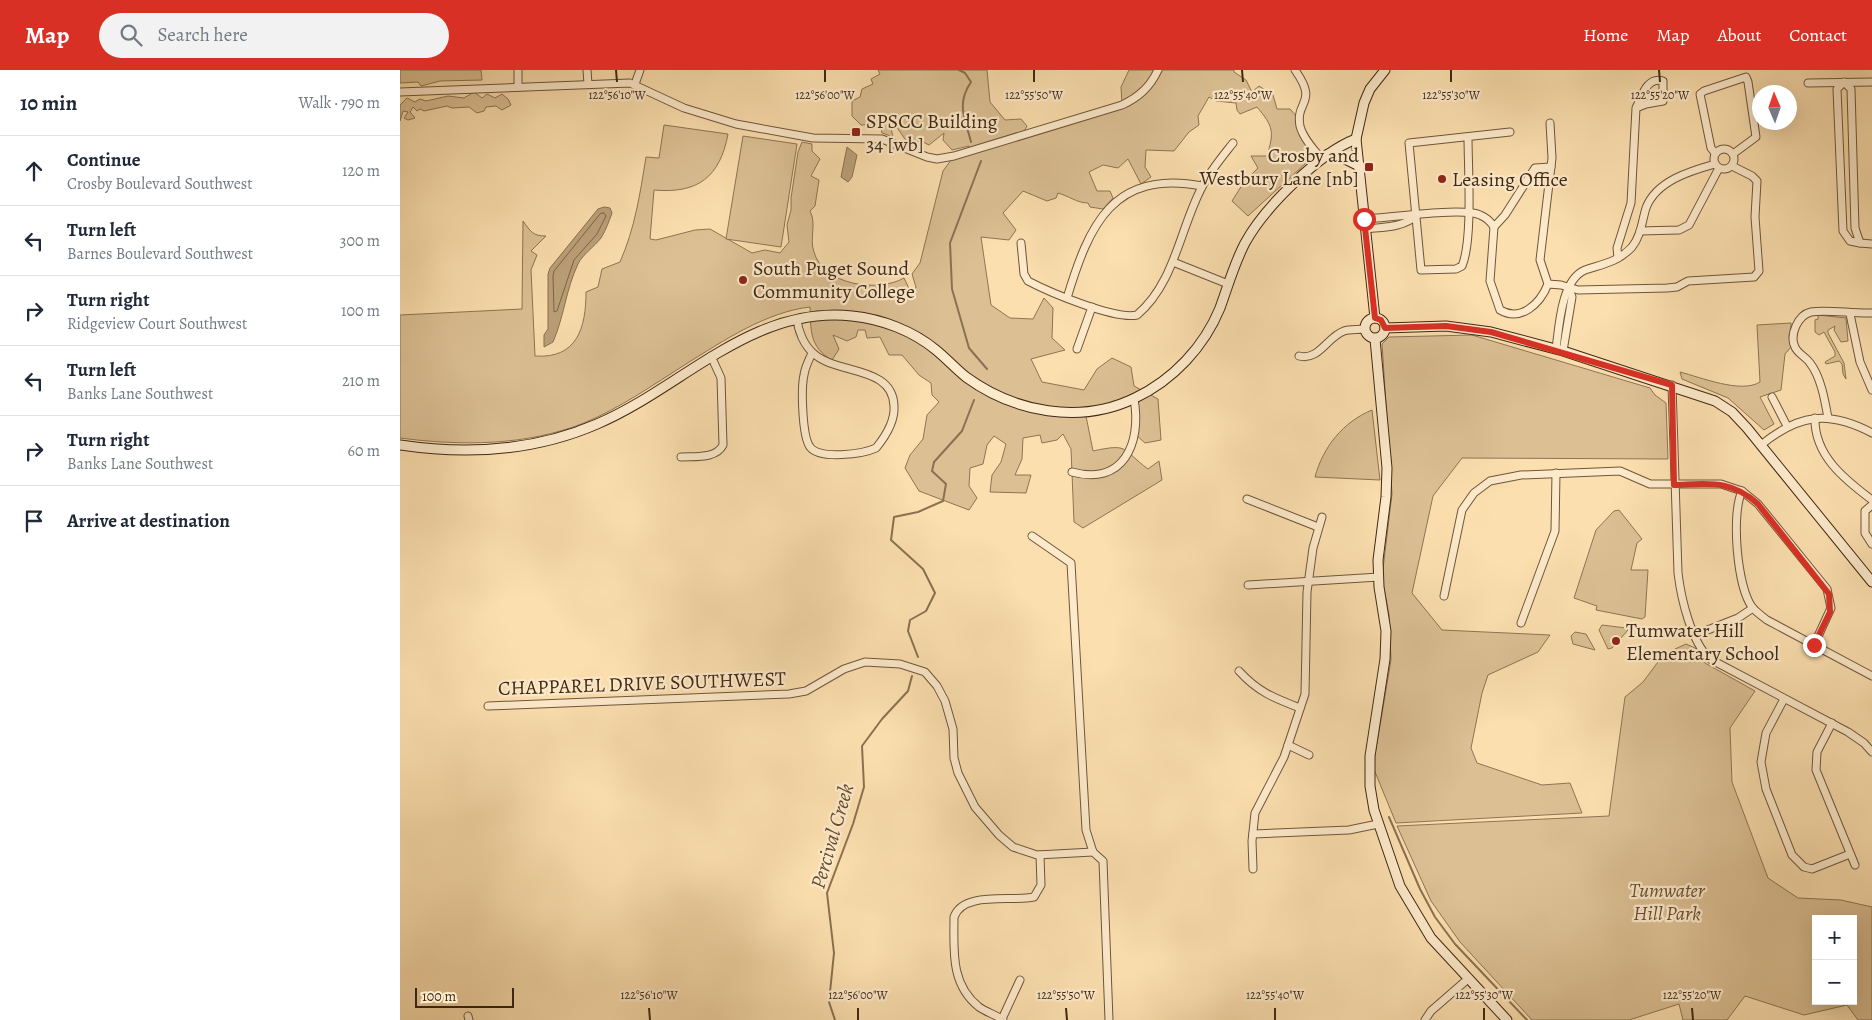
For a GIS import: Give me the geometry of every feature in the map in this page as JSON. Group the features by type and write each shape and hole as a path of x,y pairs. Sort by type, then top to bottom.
{"street":[{"path":"518,70 518,87"},
{"path":"587,70 588,84"},
{"path":"634,84 640,70"},
{"path":"400,92 588,84 634,84 684,108 736,124 813,138 882,139 937,160 1021,136 1133,100 1153,81 1158,70"},
{"path":"1295,70 1306,88 1307,96 1300,120 1301,128 1325,156 1341,157 1359,166"},
{"path":"1375,318 1356,138 1364,103 1370,90 1385,70"},
{"path":"1640,231 1684,229 1694,220 1717,166 1715,153 1711,148 1700,94 1746,77 1756,137 1733,154"},
{"path":"1618,258 1617,248 1631,203 1636,108 1648,84 1652,81 1663,82 1663,101 1636,108"},
{"path":"1844,82 1837,89 1843,231 1850,241 1872,244"},
{"path":"1844,82 1851,89 1855,228 1860,243"},
{"path":"1808,83 1872,82"},
{"path":"1550,123 1551,167 1540,260 1548,284 1538,301 1524,312 1509,315 1500,310 1490,281 1494,227 1535,168 1551,167"},
{"path":"1468,137 1468,212 1465,259 1462,266 1456,269 1421,270 1409,143 1510,132"},
{"path":"400,445 424,449 481,450 524,447 557,439 599,424 625,411 711,356 766,328 797,319 834,315 852,316 886,324 915,336 935,349 964,376 979,386 1012,402 1032,408 1074,413 1096,410 1134,399 1164,381 1192,354 1219,311 1245,244 1255,226 1272,206 1325,156 1356,138"},
{"path":"1021,243 1024,274 1028,281 1067,298 1092,306 1126,316 1137,315 1154,296 1173,262 1202,186 1233,143"},
{"path":"1715,153 1724,148 1730,150 1733,154 1732,166"},
{"path":"1548,284 1561,285 1569,289 1587,290 1667,288 1677,287 1688,281 1754,277 1758,275 1755,217 1757,181 1752,176 1732,166 1725,169 1717,166 1681,174 1658,192 1648,202 1640,231 1631,247 1618,258 1604,266 1576,275 1569,289 1564,295 1559,350"},
{"path":"1067,298 1079,258 1091,230 1105,211 1137,190 1155,184 1178,182 1202,186"},
{"path":"1364,219 1407,214 1468,212 1479,214 1494,227"},
{"path":"1365,229 1410,222 1417,215"},
{"path":"1173,262 1228,284"},
{"path":"1077,349 1092,306"},
{"path":"1828,418 1815,372 1809,361 1795,347 1793,337 1799,320 1809,312 1872,313"},
{"path":"1850,314 1860,362 1872,390"},
{"path":"1364,329 1368,320 1375,318 1381,320 1385,328"},
{"path":"797,319 798,328 812,353 831,363 873,376 886,384 894,400 894,415 876,448 865,452 828,455 815,451 809,446 805,432 803,382 812,353"},
{"path":"1385,328 1446,326 1491,332 1559,350 1706,396 1723,406 1740,420 1872,582"},
{"path":"1364,329 1369,337 1375,339 1381,336 1385,328"},
{"path":"1299,356 1304,358 1319,351 1344,331 1364,329"},
{"path":"1375,339 1387,468 1386,497 1378,560 1378,577 1386,630 1386,659 1370,756 1370,786 1378,824 1400,886 1431,938 1507,1020"},
{"path":"681,457 712,454 721,449 723,445 721,378 711,356"},
{"path":"1672,385 1674,485 1680,590 1700,647 1710,659 1832,723 1856,737 1872,752"},
{"path":"1772,397 1787,426"},
{"path":"1072,472 1095,476 1107,473 1119,465 1130,452 1135,434 1137,417 1134,399"},
{"path":"1815,418 1815,432 1823,453 1850,482 1872,500"},
{"path":"1761,445 1787,426 1804,419 1828,418 1872,434"},
{"path":"1444,596 1459,519 1474,493 1490,481 1516,475 1620,471 1650,484 1716,483 1742,491 1758,504 1829,594 1830,612 1814,645"},
{"path":"1521,623 1556,531 1556,474"},
{"path":"1742,491 1737,506 1739,568 1744,591 1753,608 1767,620 1872,676"},
{"path":"1247,499 1318,527"},
{"path":"1872,505 1865,511 1865,532 1872,544"},
{"path":"1253,869 1253,834 1256,813 1284,757 1305,694 1308,581 1318,527 1322,517"},
{"path":"1032,536 1071,563 1086,830 1093,852 1103,860 1110,1020"},
{"path":"1248,585 1378,577"},
{"path":"1695,635 1733,620 1753,608"},
{"name":"CHAPPAREL DRIVE SOUTHWEST","path":"488,706 789,694 806,691 844,669 865,662 900,664 925,672 937,686 945,701 953,729 954,758 958,773 975,807 999,835 1013,847 1025,853 1040,856 1093,852"},
{"path":"1239,671 1253,686 1273,698 1300,708"},
{"path":"1784,698 1766,733 1761,762 1766,789 1792,855 1804,867 1812,869 1850,854"},
{"path":"1832,723 1817,752 1816,770 1855,865"},
{"path":"1288,745 1309,755"},
{"path":"1253,834 1349,830 1378,824"},
{"path":"1020,980 1002,1020 981,1008 961,986 956,973 954,917 957,909 970,901 1034,897 1041,884 1040,856"},
{"path":"1425,1020 1431,1011 1469,978"}],"green space":[{"path":"400,70 481,70 482,80 440,81 421,86 418,82 400,83"},
{"path":"878,70 987,70 990,102 1005,120 1021,119 1027,126 1022,135 1122,105 1121,87 1129,70 1234,70 1234,72 1246,80 1252,92 1259,86 1273,95 1277,109 1290,109 1298,119 1317,153 1248,216 1232,201 1244,182 1258,168 1251,156 1267,156 1271,141 1271,130 1267,120 1257,107 1240,114 1236,103 1216,101 1209,97 1198,116 1199,125 1189,132 1174,151 1146,150 1145,167 1151,177 1141,184 1128,159 1118,168 1103,165 1089,172 1097,191 1110,191 1113,198 1103,209 1090,207 1088,203 1080,202 1058,193 1056,198 1047,201 1023,191 1003,213 1016,230 1009,240 981,237 991,305 1010,318 1033,319 1044,298 1053,308 1052,338 1065,350 1031,359 1042,382 1084,390 1097,369 1112,358 1131,367 1134,386 1158,399 1161,440 1145,443 1135,434 1134,399 1085,411 1093,451 1113,448 1124,449 1148,469 1159,461 1162,480 1083,528 1074,522 1071,449 1063,434 1057,440 1042,443 1040,435 1023,438 1022,459 1015,475 1031,475 1026,493 990,492 992,475 1001,462 1006,444 994,436 987,445 983,464 970,468 969,486 977,498 969,510 919,491 905,468 910,455 923,439 927,415 939,402 932,395 931,383 919,375 902,355 889,355 880,337 867,338 865,330 858,330 856,337 847,341 833,335 839,349 832,360 824,355 815,344 811,330 810,307 777,315 745,329 623,403 584,423 562,431 516,440 470,443 400,438 400,315 522,309 523,221 533,233 546,236 531,251 537,255 531,270 535,356 549,356 570,347 581,329 586,305 586,292 598,287 602,269 620,262 633,224 646,157 659,158 664,125 728,134 719,161 713,172 704,180 683,189 669,191 654,190 650,239 656,240 695,230 710,229 752,253 765,250 780,253 789,242 787,225 791,210 798,152 802,142 812,144 812,151 820,159 811,176 819,180 815,206 810,211 813,221 812,242 819,263 828,272 840,279 853,283 880,285 893,283 904,278 912,295 916,287 912,274 920,263 943,171 954,156 970,151 969,146 952,150 943,140 944,133 929,145 921,141 907,142 896,126 891,128 893,137 882,133 880,124 861,125 852,116 852,101 860,97 862,89 873,84 871,79 880,74"},
{"path":"474,92 482,98 487,94 495,98 502,94 511,105 502,110 496,106 486,107 484,111 477,113 469,107 452,108 447,106 417,111 413,107 410,112 415,118 408,120 404,118 408,112 403,111 400,121 400,105 407,98 415,102 420,99 426,101 448,96 464,98"},
{"path":"743,136 797,144 781,247 726,239"},
{"path":"1818,315 1846,318 1848,341 1841,342 1834,330 1835,326 1828,330 1828,333 1844,363 1846,379 1843,374 1842,364 1839,361 1826,364 1825,362 1835,356 1835,352 1824,332 1819,335 1815,332 1815,320 1818,319"},
{"path":"1791,323 1791,347 1785,354 1781,390 1760,397 1774,424 1764,430 1728,398 1682,379 1680,372 1709,381 1732,385 1752,385 1760,382 1757,325"},
{"path":"1472,335 1650,388 1655,395 1666,403 1668,459 1462,458 1433,496 1412,593 1442,630 1550,635 1538,652 1488,675 1482,693 1471,748 1477,763 1542,785 1570,783 1582,813 1396,823 1373,767 1391,660 1389,615 1382,577 1392,494 1382,344 1389,337"},
{"path":"1372,410 1380,480 1315,477 1323,456 1336,437 1352,421"},
{"path":"1619,510 1642,539 1637,543 1631,570 1648,570 1645,617 1642,619 1596,610 1597,606 1574,598 1596,530 1614,511"},
{"path":"1602,625 1626,628 1628,630 1612,648 1608,649 1599,630"},
{"path":"1575,632 1586,634 1595,650 1573,644 1571,636"},
{"name":"Tumwater Hill Park","path":"1686,644 1695,648 1705,663 1755,691 1730,728 1732,782 1768,878 1798,898 1841,900 1872,907 1872,1020 1858,1020 1847,1005 1804,1015 1745,996 1727,1020 1683,1020 1679,1004 1629,1020 1532,1020 1460,942 1431,901 1397,826 1609,816 1625,697 1643,682 1664,654"}],"water":[{"path":"847,147 857,155 852,177 848,182 841,177"},
{"path":"610,208 612,213 606,229 601,238 578,264 553,342 544,347 544,335 548,329 548,274 550,268 598,209"}],"waterway":[{"name":"Percival Creek","path":"959,70 965,73 971,82 966,90 963,104 964,118 971,142"},
{"name":"Percival Creek","path":"981,161 950,243 952,289 969,348 987,369"},
{"name":"Percival Creek","path":"918,657 908,631 910,620 926,611 935,593 923,569 891,540 894,517 918,512 943,501 946,484 932,471 934,462 962,431 974,400"},
{"name":"Percival Creek","path":"835,1020 829,1002 834,953 827,893 853,824 864,787 862,746 882,719 908,691 912,676"},
{"path":"1389,817 1420,889 1435,917 1455,944 1527,1020"}],"place":[{"name":"SPSCC Building 34 [wb]","path":"856,132"},
{"name":"Crosby and Westbury Lane [nb]","path":"1369,167"},
{"name":"Leasing Office","path":"1442,179"},
{"name":"South Puget Sound Community College","path":"743,280"},
{"name":"Tumwater Hill Elementary School","path":"1616,641"}],"route":[{"path":"1364,219 1375,318 1381,320 1385,328 1446,326 1491,332 1563,351 1672,385 1674,485 1716,483 1725,485 1747,494 1758,504 1823,583 1829,594 1830,612 1814,645"}]}
